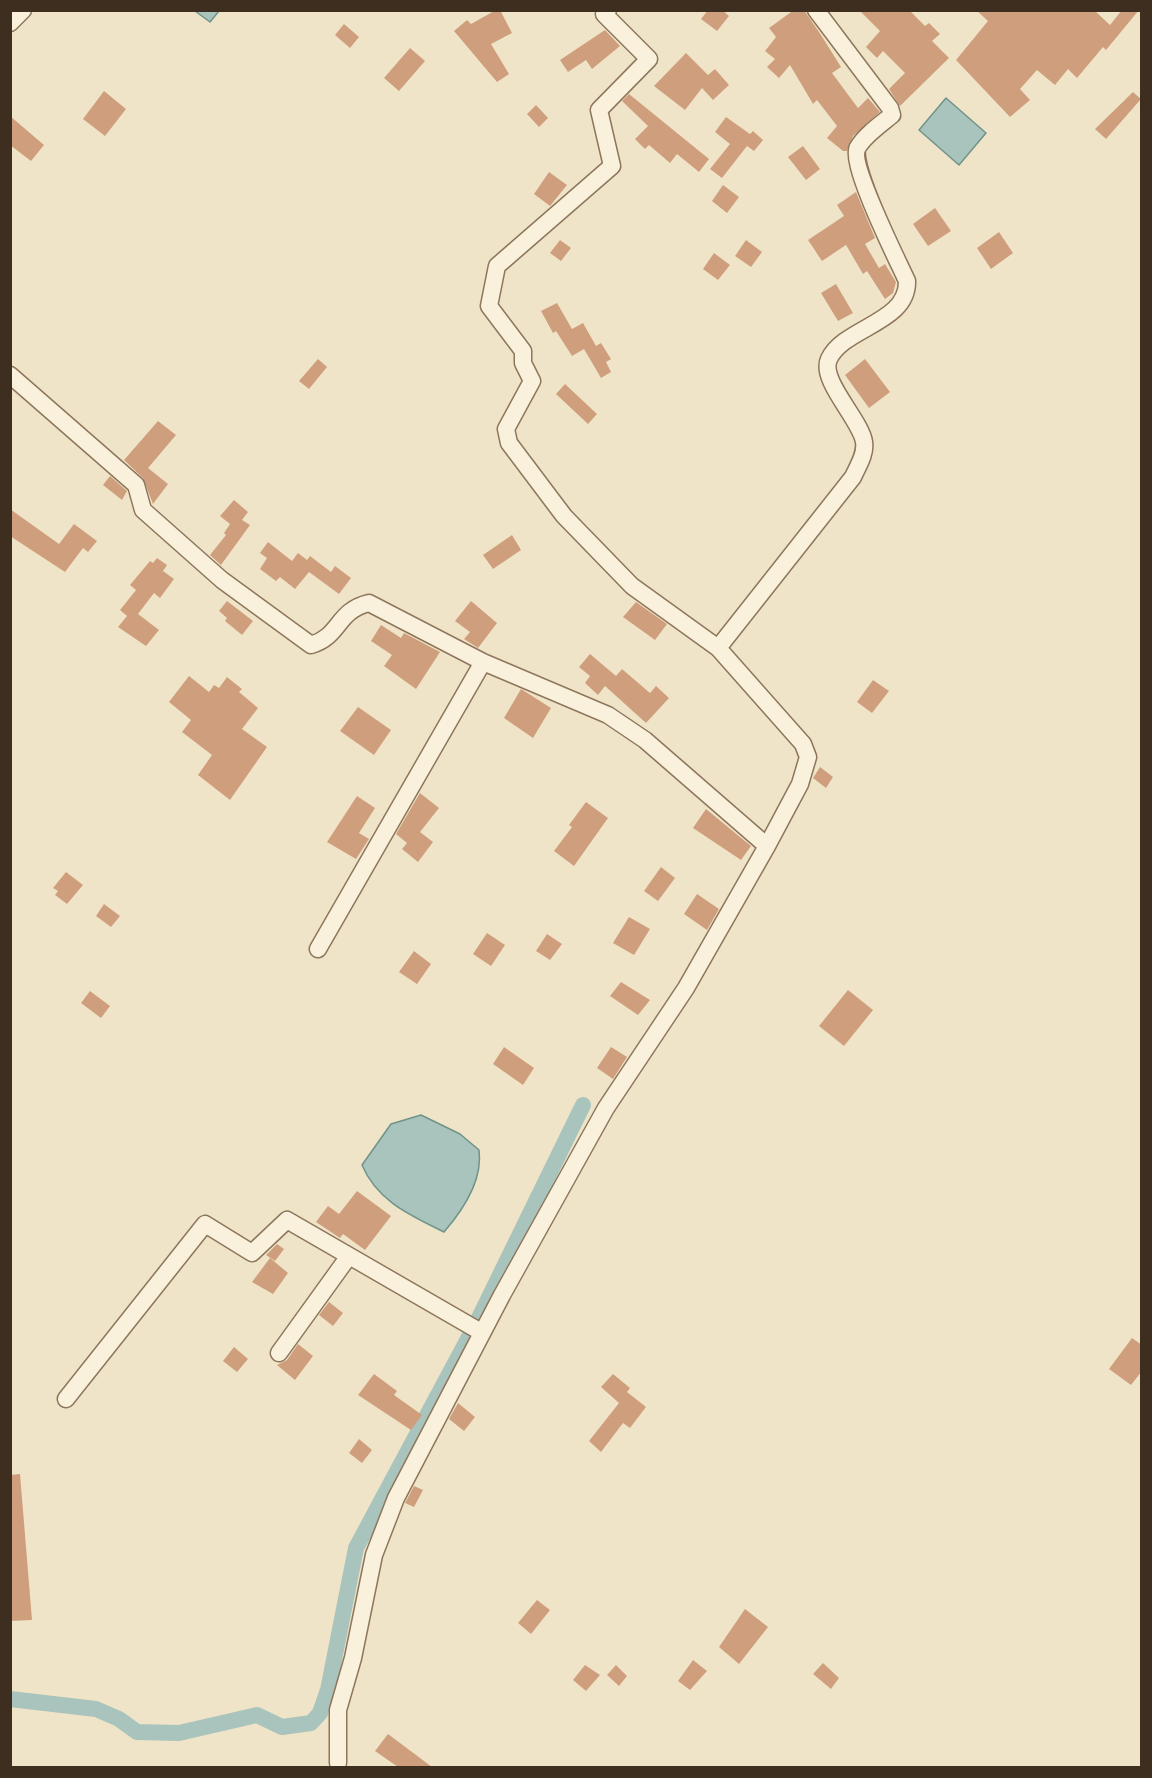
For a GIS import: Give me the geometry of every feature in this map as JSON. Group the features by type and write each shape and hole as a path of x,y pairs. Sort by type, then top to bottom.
{"street":[{"path":"10,23 23,10"},
{"path":"338,1763 339,1710 353,1658 374,1555 396,1498 502,1294 606,1108 686,988 767,846 800,784 808,757 802,744 718,648 632,585 571,524 509,443 506,429 532,381 523,363 524,351 489,306 497,266 612,166 599,110 649,59 604,14 608,10"},
{"path":"718,648 854,477 863,456 864,441 828,376 828,361 837,348 902,302 907,291 907,281 863,182 855,155 857,147 892,115 890,108 816,10"},
{"path":"10,375 136,484 143,510 222,580 312,645 324,641 352,607 369,603 483,662 608,715 645,740 767,846"},
{"path":"318,949 483,662"},
{"path":"66,1399 205,1224 252,1252 287,1220 481,1332"},
{"path":"279,1353 350,1256"}],"water":[{"path":"195,11 219,11 210,22"},
{"path":"946,98 986,133 959,165 919,130"},
{"path":"421,1115 460,1134 479,1150 475,1183 465,1204 444,1232 407,1213 386,1198 368,1178 362,1165 391,1124"}],"building":[{"path":"500,10 512,33 491,44 509,74 497,82 454,31 467,20 471,24"},
{"path":"708,10 722,10 729,16 717,31 701,19"},
{"path":"794,10 804,10 821,35 841,67 832,73 858,108 868,98 880,112 853,136 847,151 843,151 827,138 837,126 817,100 813,104 790,65 779,78 767,67 775,59 765,51 776,37 769,28"},
{"path":"859,10 909,10 925,26 929,23 940,34 932,41 949,58 900,106 889,89 905,73 883,51 877,58 866,47 880,31"},
{"path":"976,10 1094,10 1110,25 1122,10 1139,10 1106,50 1103,47 1077,78 1068,69 1055,85 1037,70 1020,89 1030,100 1010,117 956,60 988,21"},
{"path":"344,24 359,37 350,48 335,35"},
{"path":"605,30 620,46 592,69 586,60 568,72 560,60"},
{"path":"410,48 425,61 399,91 384,78"},
{"path":"686,53 708,75 715,69 729,85 713,100 702,88 685,110 654,86"},
{"path":"104,91 126,109 105,136 83,119"},
{"path":"1133,92 1141,99 1106,139 1095,129"},
{"path":"629,94 709,159 699,172 677,154 670,163 649,145 645,149 635,139 648,126 622,101"},
{"path":"536,105 548,118 539,127 527,114"},
{"path":"10,116 44,145 31,161 10,145"},
{"path":"726,117 750,134 753,131 763,140 754,151 747,146 722,178 710,169 730,144 715,132"},
{"path":"803,146 820,169 806,180 788,157"},
{"path":"549,172 567,185 550,206 534,194"},
{"path":"723,185 739,197 727,213 712,201"},
{"path":"856,192 875,238 865,244 879,268 885,264 896,282 893,293 885,299 867,271 863,274 846,245 822,261 808,240 844,216 837,205"},
{"path":"935,208 951,231 928,246 913,224"},
{"path":"999,232 1013,253 991,269 977,248"},
{"path":"560,240 571,248 561,261 550,253"},
{"path":"746,240 762,252 751,267 735,256"},
{"path":"714,253 730,265 718,280 703,269"},
{"path":"836,284 853,313 838,321 821,293"},
{"path":"557,303 572,329 583,323 596,346 601,343 611,359 606,362 611,372 601,378 584,349 572,356 556,331 553,333 541,311"},
{"path":"318,359 327,367 309,389 299,381"},
{"path":"865,359 890,392 869,408 845,375"},
{"path":"565,384 597,414 588,424 556,394"},
{"path":"158,421 176,435 148,468 168,484 153,504 143,478 124,460"},
{"path":"110,476 127,491 122,500 103,485"},
{"path":"234,500 248,512 242,520 250,525 221,565 210,555 226,535 224,533 230,524 220,516"},
{"path":"10,509 59,544 74,524 97,541 88,552 83,548 65,572 10,536"},
{"path":"512,535 521,550 493,569 483,555"},
{"path":"268,542 292,561 298,553 307,560 310,556 331,572 335,566 351,578 339,594 309,572 295,589 280,577 276,581 260,569 267,558 260,553"},
{"path":"157,558 167,565 163,571 174,579 160,598 154,593 138,614 159,630 146,646 118,627 127,616 120,610 136,590 130,585 150,561 153,563"},
{"path":"227,601 253,621 242,635 225,621 227,618 219,611"},
{"path":"471,601 497,623 478,648 464,639 470,632 455,621"},
{"path":"636,602 667,624 655,640 623,617"},
{"path":"381,625 401,638 404,633 440,652 416,689 384,666 392,655 371,641"},
{"path":"590,654 616,676 622,669 650,693 656,686 669,698 646,723 605,686 598,695 585,683 590,676 579,667"},
{"path":"189,676 209,692 214,685 219,688 227,677 242,689 239,692 258,708 242,729 267,747 230,800 198,775 212,755 182,732 191,720 169,702"},
{"path":"873,680 889,691 872,713 857,702"},
{"path":"521,689 551,708 533,738 504,718"},
{"path":"358,707 391,730 374,755 340,731"},
{"path":"820,767 833,777 826,788 813,778"},
{"path":"420,793 439,808 420,832 433,842 418,862 402,849 407,843 396,834"},
{"path":"357,796 375,808 359,833 369,839 356,859 327,842"},
{"path":"586,802 608,818 574,866 554,851 572,827 569,825"},
{"path":"706,809 751,846 741,860 693,828"},
{"path":"661,867 675,878 658,901 644,891"},
{"path":"66,872 83,885 67,904 55,895 58,891 53,888"},
{"path":"697,894 719,909 707,930 684,914"},
{"path":"104,904 120,916 111,927 96,916"},
{"path":"629,917 650,929 634,955 613,943"},
{"path":"487,933 505,945 491,966 473,954"},
{"path":"547,934 562,944 550,960 536,951"},
{"path":"414,951 431,964 417,984 399,972"},
{"path":"621,982 650,1000 638,1015 610,996"},
{"path":"848,990 873,1010 844,1046 819,1026"},
{"path":"90,991 110,1006 101,1018 81,1003"},
{"path":"504,1047 534,1068 523,1085 493,1064"},
{"path":"611,1047 627,1057 613,1079 597,1068"},
{"path":"357,1191 391,1216 365,1250 343,1234 340,1238 316,1222 328,1206 339,1214"},
{"path":"277,1244 284,1249 275,1261 266,1255"},
{"path":"270,1258 288,1273 273,1294 252,1282"},
{"path":"329,1302 343,1313 333,1326 319,1315"},
{"path":"1132,1338 1142,1345 1142,1371 1131,1385 1109,1369"},
{"path":"298,1344 313,1356 295,1380 277,1365 287,1360"},
{"path":"234,1347 248,1359 237,1372 223,1361"},
{"path":"374,1374 397,1391 394,1395 422,1415 411,1430 358,1395"},
{"path":"613,1374 630,1388 627,1392 646,1407 630,1428 623,1423 601,1452 589,1441 619,1403 601,1387"},
{"path":"458,1403 475,1417 464,1431 449,1419"},
{"path":"359,1439 372,1450 362,1463 349,1453"},
{"path":"20,1474 32,1620 10,1621 10,1475"},
{"path":"414,1486 423,1490 414,1507 405,1503"},
{"path":"537,1600 550,1610 531,1634 518,1623"},
{"path":"745,1609 768,1627 739,1664 719,1647"},
{"path":"693,1660 707,1671 690,1690 678,1681"},
{"path":"823,1663 839,1678 831,1689 813,1674"},
{"path":"585,1665 600,1675 586,1691 573,1680"},
{"path":"616,1665 627,1676 619,1686 607,1675"},
{"path":"388,1734 432,1767 398,1767 375,1751"}],"waterway":[{"path":"10,1699 96,1709 119,1719 137,1732 179,1733 257,1715 282,1727 311,1723 320,1713 328,1690 356,1548 477,1322 583,1105"}]}
